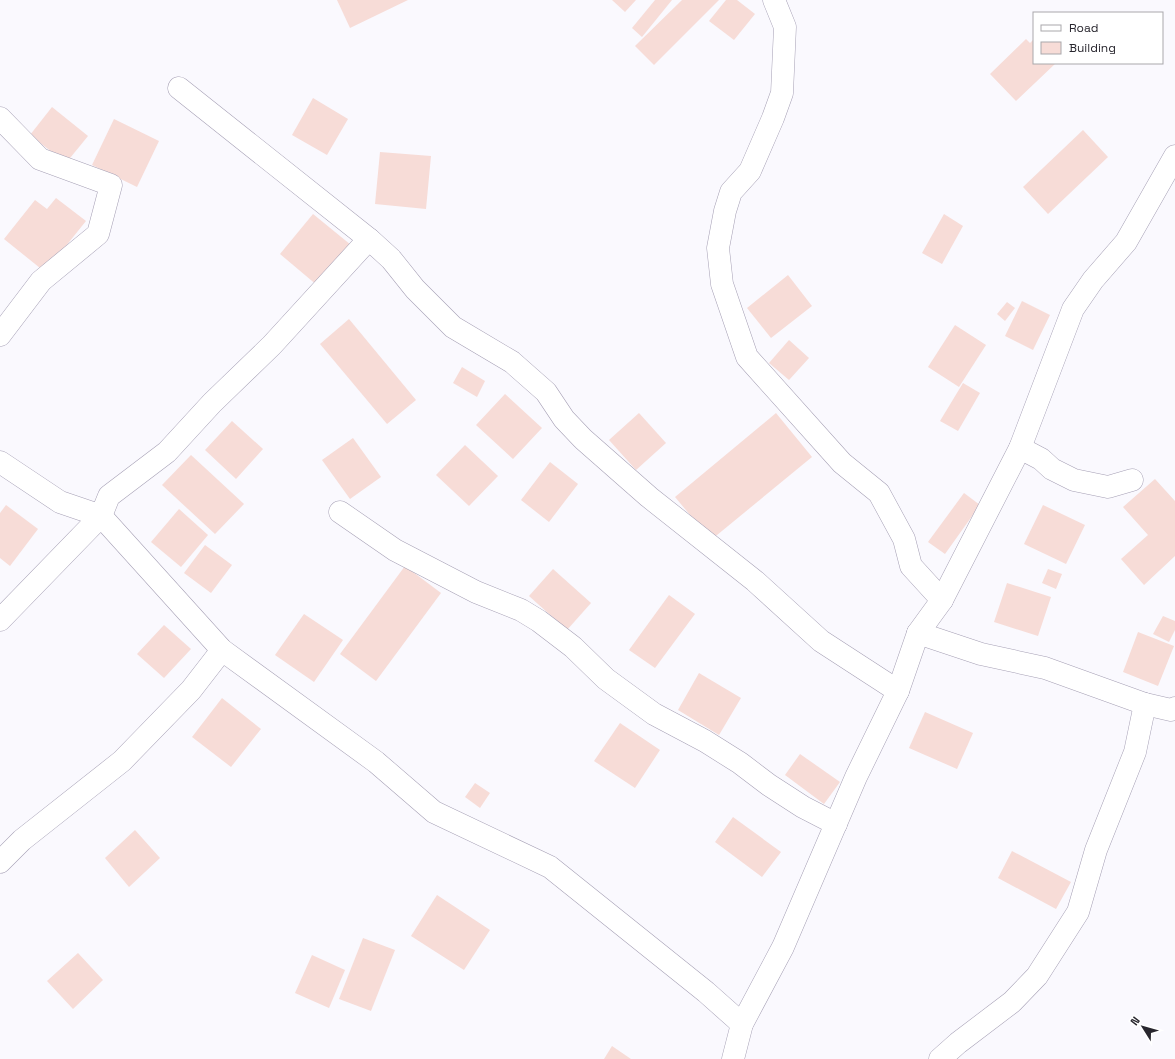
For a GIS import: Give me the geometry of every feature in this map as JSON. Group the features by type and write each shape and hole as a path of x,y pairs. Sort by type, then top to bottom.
{"street":[{"path":"774,0 785,27"},
{"path":"788,0 785,27 782,93 750,171 731,192 725,211 718,248 722,284 747,357 842,463 879,493 904,539 912,566 942,600"},
{"path":"179,88 369,239 391,259 415,289 453,327 512,362 546,392 564,419 584,439 649,497 754,581 821,641 898,691"},
{"path":"0,118 40,159 111,185 98,234 41,281 0,335"},
{"path":"733,1059 742,1024 783,947 856,777 898,691 918,633 942,600 1020,448 1074,309 1093,280 1126,242 1175,156"},
{"path":"0,620 101,516 109,496 167,452 212,403 272,345 369,239"},
{"path":"1020,448 1042,459 1052,469 1074,480 1108,487 1132,480"},
{"path":"0,462 60,502 101,516 222,650 376,762 434,812 550,867 706,992 742,1024"},
{"path":"340,512 395,550 476,592 521,610 540,620 573,647 606,679 654,714 705,741 740,763 797,804 836,824"},
{"path":"918,633 981,654 1045,668 1174,715"},
{"path":"0,862 22,840 122,761 190,690 222,650"},
{"path":"940,1059 958,1043 1012,1002 1037,976 1078,912 1096,850 1136,752 1145,704"}],"building":[{"path":"337,0 408,0 350,28"},
{"path":"612,0 636,0 625,12"},
{"path":"655,0 672,0 642,37 632,28"},
{"path":"682,0 719,0 654,65 635,46"},
{"path":"726,0 737,0 755,14 734,40 709,21"},
{"path":"1026,39 1030,43 1033,40 1033,64 1055,64 1016,101 990,74"},
{"path":"313,98 348,119 327,155 292,135"},
{"path":"52,107 88,136 66,163 30,135"},
{"path":"114,119 159,141 137,187 92,165"},
{"path":"1083,130 1108,157 1048,214 1023,187"},
{"path":"380,152 431,156 426,209 375,204"},
{"path":"56,198 86,221 45,272 4,239 35,200 47,209"},
{"path":"313,214 351,245 318,286 280,254"},
{"path":"944,214 963,226 942,264 922,253"},
{"path":"788,275 812,306 771,338 747,308"},
{"path":"1022,301 1050,315 1033,350 1005,336"},
{"path":"1007,302 1015,308 1005,321 997,314"},
{"path":"349,319 416,400 387,424 320,344"},
{"path":"955,325 986,345 959,387 928,367"},
{"path":"789,340 809,358 789,380 769,363"},
{"path":"462,367 485,381 477,397 453,383"},
{"path":"963,383 980,393 958,431 940,421"},
{"path":"505,394 542,428 513,459 476,425"},
{"path":"639,413 666,443 636,470 609,440"},
{"path":"776,413 812,457 711,540 675,497"},
{"path":"232,421 263,449 236,479 205,450"},
{"path":"353,438 381,477 350,499 322,460"},
{"path":"465,445 498,476 469,506 436,475"},
{"path":"191,455 244,504 215,534 162,485"},
{"path":"550,462 578,484 549,522 521,500"},
{"path":"1155,479 1175,501 1175,556 1144,585 1121,559 1148,535 1123,507"},
{"path":"964,493 980,505 945,554 928,542"},
{"path":"6,505 38,529 10,566 0,558 0,513"},
{"path":"1043,505 1085,525 1066,564 1024,544"},
{"path":"179,509 208,535 181,567 151,542"},
{"path":"205,545 232,565 211,593 184,573"},
{"path":"405,566 441,593 376,681 340,654"},
{"path":"553,569 591,603 567,630 529,596"},
{"path":"1048,569 1062,574 1056,589 1042,583"},
{"path":"1007,583 1051,597 1038,636 994,622"},
{"path":"669,595 695,614 655,668 629,650"},
{"path":"304,614 343,640 314,682 275,655"},
{"path":"1163,616 1175,621 1175,630 1169,642 1153,634"},
{"path":"164,625 191,649 164,678 137,654"},
{"path":"1138,632 1174,646 1158,686 1123,672"},
{"path":"699,673 741,698 719,735 678,710"},
{"path":"222,698 261,729 231,767 192,737"},
{"path":"925,712 973,733 957,769 909,748"},
{"path":"620,723 660,750 635,788 594,761"},
{"path":"800,754 840,782 824,804 785,775"},
{"path":"475,783 490,793 480,808 465,797"},
{"path":"733,817 781,852 762,877 715,842"},
{"path":"135,830 160,858 129,887 105,858"},
{"path":"1012,851 1071,882 1056,909 998,878"},
{"path":"437,895 490,930 464,970 411,936"},
{"path":"363,938 395,950 371,1011 339,999"},
{"path":"78,953 103,980 73,1009 47,981"},
{"path":"312,955 345,970 329,1008 295,993"},
{"path":"612,1046 631,1059 604,1059"}]}
